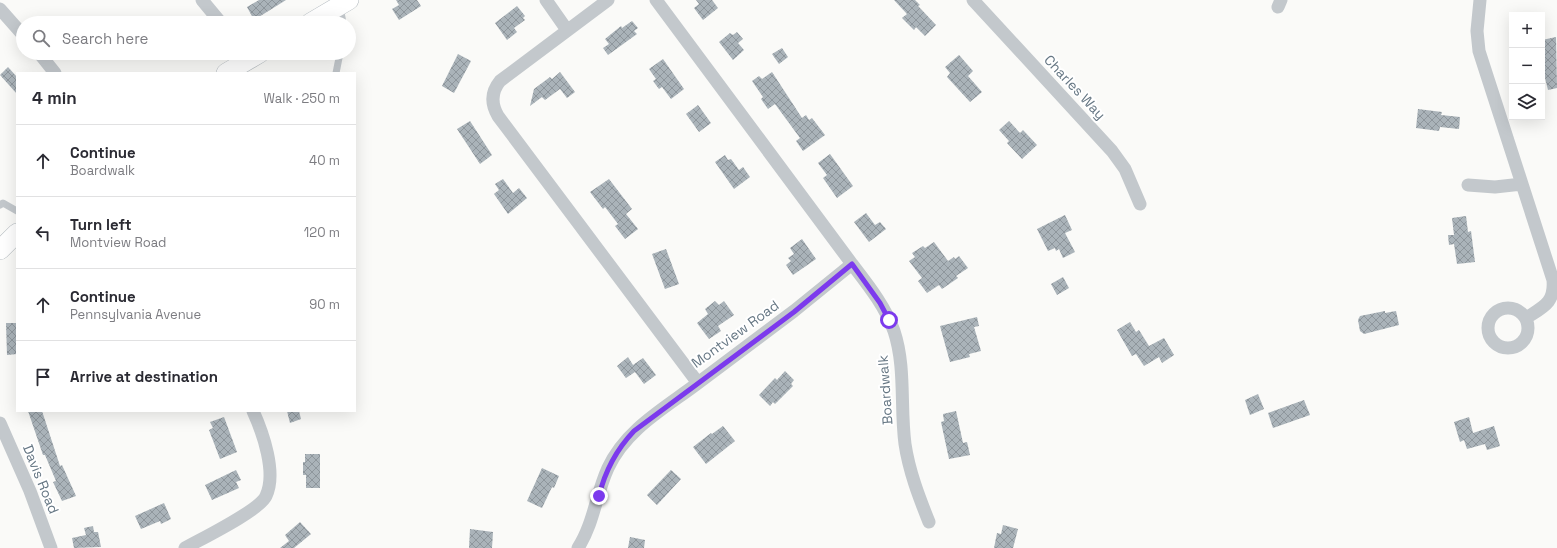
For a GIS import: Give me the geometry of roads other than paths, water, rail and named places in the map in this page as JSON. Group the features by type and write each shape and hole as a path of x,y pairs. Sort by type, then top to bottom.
{"main road":[{"path":"327,16 344,9"},
{"path":"227,72 243,60"},
{"path":"0,250 16,234"}],"street":[{"path":"202,0 215,16"},
{"path":"546,0 567,30"},
{"name":"Montview Road","path":"608,0 500,81 493,93 494,107 498,116 698,383 794,312 852,264"},
{"path":"656,0 852,264"},
{"name":"Charles Way","path":"973,0 1112,151 1125,169 1140,204"},
{"path":"1480,0 1477,31 1479,51 1553,280 1554,289 1548,303 1526,318"},
{"path":"0,9 16,27"},
{"path":"45,60 54,72"},
{"path":"1468,185 1495,187 1522,184"},
{"name":"Boardwalk","path":"852,264 880,303 894,330 899,353 905,442 916,487 929,522"},
{"path":"578,548 589,527 608,468 620,446 634,431 698,383"},
{"path":"185,548 246,514 258,506 266,497 271,479 267,448 253,412"},
{"name":"Davis Road","path":"0,423 30,491 51,548"}],"lane":[{"path":"336,72 339,60"},
{"path":"0,205 3,203 16,210"}]}
